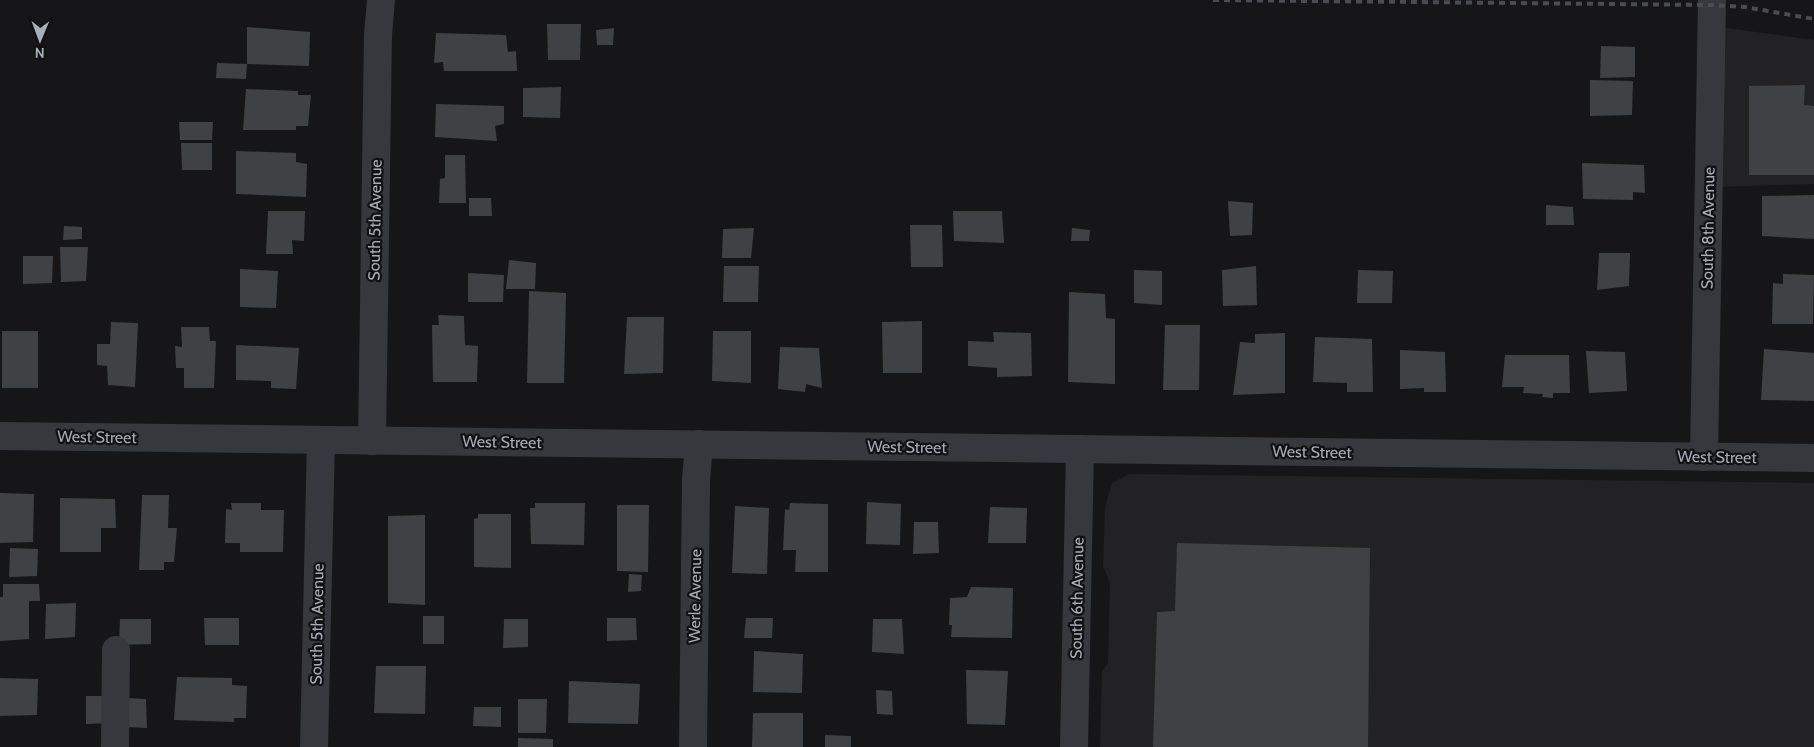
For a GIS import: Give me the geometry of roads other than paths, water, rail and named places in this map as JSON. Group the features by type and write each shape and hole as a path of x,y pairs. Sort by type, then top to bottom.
{"street":[{"name":"South 5th Avenue","path":"372,441 378,45 381,0"},
{"name":"South 8th Avenue","path":"1704,457 1712,0"},
{"name":"West Street","path":"0,436 1814,458"},
{"name":"South 5th Avenue","path":"314,747 322,440"},
{"name":"Werle Avenue","path":"693,747 696,480 699,444"},
{"name":"South 6th Avenue","path":"1074,747 1080,449"},
{"path":"115,747 116,650"}],"railway":[{"path":"1213,0 1712,5 1745,7 1814,19"}]}
